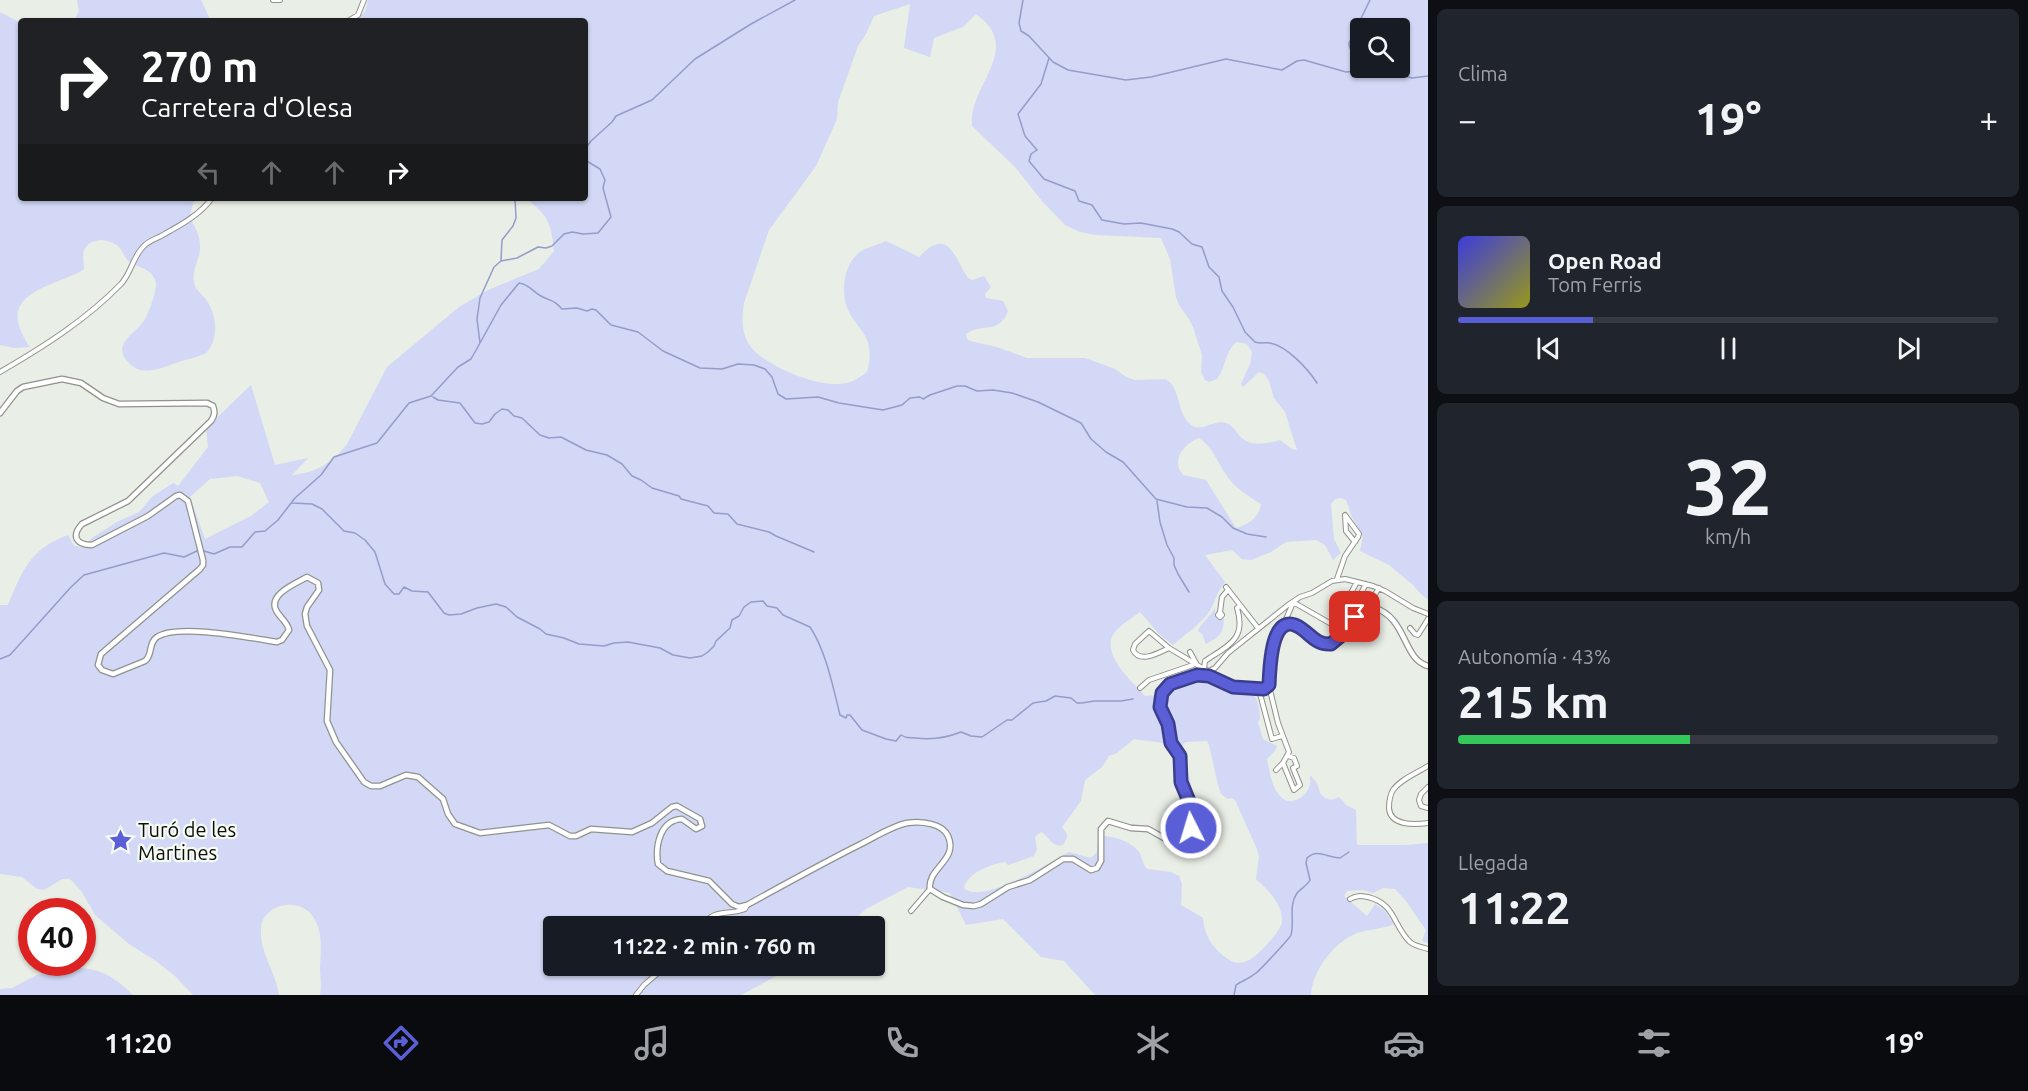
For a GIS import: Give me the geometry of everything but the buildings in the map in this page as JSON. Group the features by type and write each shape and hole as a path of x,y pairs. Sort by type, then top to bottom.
{"street":[{"path":"273,0 280,0"},
{"path":"353,18 358,15 364,0"},
{"path":"0,372 63,334 120,286 145,244 191,218 210,201"},
{"path":"0,413 17,391 23,387 62,379 81,383 103,398 119,404 207,403 213,406 215,416 211,421 128,501 82,524 76,530 75,536 78,542 92,546 148,516 180,495 188,501 203,561 200,569 101,654 98,664 102,670 113,674 145,661 149,658 153,641 158,636 184,631 277,642 282,640 289,630 288,625 275,608 274,603 277,596 307,577 318,584 319,590 305,614 307,626 330,670 327,721 336,742 364,782 371,786 380,786 406,775 418,777 443,799 451,820 455,824 480,833 549,825 570,836 576,836 591,829 632,832 643,828 672,807 677,806 700,819 702,826 696,829 682,819 669,822 662,831 658,864 666,871 709,881 732,904 739,907 747,905 810,869 906,823 932,824 947,834 951,848 948,856 930,878 930,889 911,911"},
{"path":"1337,579 1345,556 1355,542 1359,534 1345,515 1346,531 1355,542"},
{"path":"1169,648 1142,658 1137,657 1133,650 1135,644 1149,631 1169,648 1209,671 1258,628 1293,602 1337,579 1379,588 1428,614"},
{"path":"1293,602 1333,625 1356,582"},
{"path":"1334,642 1366,584"},
{"path":"1220,612 1222,597 1227,588 1258,628"},
{"path":"1282,628 1288,625 1296,626 1322,644 1331,644 1343,634 1359,612 1367,607 1379,588"},
{"path":"1276,770 1288,756 1288,746 1282,736 1269,686 1270,652 1293,602"},
{"path":"1211,677 1204,669 1205,661 1236,639 1240,622 1237,608 1240,606"},
{"path":"1367,607 1378,610 1395,622 1413,654 1420,663 1428,666"},
{"path":"1410,628 1414,634 1418,635 1428,619"},
{"path":"1190,652 1195,665"},
{"path":"1140,688 1149,680 1195,665"},
{"path":"930,889 963,905 974,906 1008,887 1030,880 1063,859 1073,859 1091,870 1096,868 1101,861 1100,836 1103,824 1112,821 1131,828 1148,829 1164,838 1179,841 1188,837 1191,828 1191,806 1181,782 1180,756 1170,740 1168,724 1160,707 1160,698 1168,686 1184,678 1197,675 1211,677 1233,687 1259,690 1269,686"},
{"path":"1259,690 1272,739 1282,736"},
{"path":"1283,763 1294,790 1300,786 1293,768 1297,766 1294,758 1288,756"},
{"path":"1428,766 1397,786 1392,792 1389,804 1390,815 1394,819 1413,824 1428,823"},
{"path":"1428,787 1419,800 1421,806 1428,808"},
{"path":"1350,899 1360,896 1385,904 1409,940 1417,946 1428,949"},
{"path":"710,916 718,913 735,913 745,909 747,905"},
{"path":"636,995 654,976"}],"shaded area":[{"path":"77,0 201,0 210,18 76,18 79,11"},
{"path":"368,0 1428,0 1428,600 1389,565 1360,551 1363,536 1352,517 1346,500 1341,498 1335,499 1331,504 1334,539 1341,553 1333,560 1325,545 1316,540 1286,542 1271,552 1251,560 1242,559 1232,550 1205,555 1225,582 1209,612 1197,626 1173,645 1160,635 1140,612 1114,633 1111,650 1120,668 1145,696 1156,695 1198,678 1204,678 1231,690 1252,694 1259,707 1258,723 1263,739 1277,746 1267,759 1271,779 1280,796 1288,801 1298,800 1310,785 1310,775 1325,798 1331,800 1339,797 1346,805 1356,810 1357,845 1428,843 1428,943 1422,941 1426,930 1395,889 1383,888 1373,893 1363,890 1347,891 1344,896 1367,916 1375,904 1384,910 1394,924 1357,933 1340,943 1320,967 1315,976 1311,995 1095,995 1064,961 1041,957 1003,919 966,925 950,893 908,887 866,909 858,916 543,916 543,976 776,976 741,995 320,995 319,930 308,911 301,907 283,905 268,913 263,919 261,928 265,954 279,995 193,995 175,976 129,944 96,916 96,898 85,898 70,879 62,879 44,890 37,889 22,877 0,874 0,605 8,605 29,562 45,547 68,535 74,546 83,547 92,538 117,522 139,512 153,496 173,483 178,486 208,447 206,428 251,385 275,465 308,458 292,475 309,472 323,466 347,444 387,367 459,307 488,290 539,269 554,251 547,220 539,209 529,201 588,201 588,18 358,18 365,12","holes":["910,4 904,48 930,57 934,38 963,27 976,14 990,27 995,40 995,54 973,111 972,126 1015,167 1065,225 1080,232 1096,235 1161,238 1170,259 1176,297 1193,327 1202,355 1201,372 1205,380 1209,382 1217,379 1233,345 1237,342 1247,344 1252,352 1250,364 1241,384 1243,387 1259,372 1264,374 1269,381 1274,398 1285,412 1297,450 1280,440 1262,444 1252,443 1241,437 1226,423 1194,427 1186,419 1175,389 1166,379 1135,380 1115,369 1085,358 1027,358 997,347 970,341 966,334 995,326 1000,323 1008,311 1003,301 986,298 985,294 991,287 984,276 972,280 968,278 950,248 944,244 937,244 929,248 919,257 886,241 854,257 845,280 846,305 865,336 870,352 867,372 857,379 842,384 816,381 775,366 754,351 744,333 743,308 769,230 816,166 837,119 838,102 858,46 874,16","1199,438 1204,441 1232,483 1261,504 1258,513 1249,523 1236,528 1206,480 1183,475 1179,469 1178,458 1184,448","238,476 260,483 269,502 251,516 205,539 190,497 210,479","1134,739 1162,743 1167,746 1172,755 1176,782 1186,804 1189,824 1195,828 1200,827 1183,745 1185,742 1207,741 1221,794 1228,799 1235,800 1257,849 1259,857 1256,879 1274,898 1282,915 1278,931 1253,958 1236,963 1220,953 1208,937 1203,918 1181,905 1182,884 1179,876 1171,872 1147,869 1136,848 1114,838 1104,836 1098,842 1097,852 1091,858 1069,852 1032,873 1000,887 972,892 964,888 970,878 987,867 1005,862 1008,865 1034,856 1037,849 1035,837 1041,832 1056,845 1063,845 1067,834 1062,827 1081,801 1085,780 1102,767 1109,756 1117,753"]},
{"path":"0,12 18,21 18,201 195,201 191,219 199,238 200,250 193,278 196,288 207,301 213,314 215,335 206,353 149,371 135,368 124,356 123,345 145,319 150,309 156,286 155,279 144,269 130,263 116,244 97,240 84,249 84,269 40,289 22,304 18,314 19,326 30,347 14,348 0,345"},
{"path":"1215,607 1215,615 1224,618 1223,628 1218,637 1206,644 1202,634 1198,631"},
{"path":"96,970 120,983 133,995 0,995 0,989 12,988 35,976 96,976"}],"waterway":[{"path":"588,145 616,116 652,100 695,59 795,0"},
{"path":"1023,0 1019,23 1021,31 1029,36 1053,62 1068,70 1126,80 1151,77 1226,59 1282,70 1297,61 1304,60 1346,72 1380,69 1412,78 1428,76"},
{"path":"1361,18 1370,0"},
{"path":"1350,41 1350,49"},
{"path":"1049,58 1041,84 1018,114 1025,136 1037,150 1031,154 1029,161 1044,179 1075,191 1079,201 1092,205 1102,220 1124,224 1141,223 1172,229 1192,244 1202,247 1209,267 1219,277 1222,291 1245,332 1255,342 1277,345 1290,353 1317,383"},
{"path":"204,551 214,554 230,547 242,547 255,532 265,531 278,520 295,498 321,475 334,457 377,443 409,403 431,396 458,367 471,359 480,343 477,319 480,298 494,267 501,261 517,258 538,247 552,246 564,234 598,233 611,217 603,188 605,180 600,169 588,162"},
{"path":"501,261 502,240 516,218 515,201"},
{"path":"480,343 501,305 519,283 526,285 562,309 596,310 611,325 638,332 663,351 700,368 722,369 738,364 754,365 765,369 772,377 778,394 786,399 818,397 883,410 902,405 910,398 923,399 957,386 965,386 977,391 993,390 1012,393 1038,402 1081,423 1091,439 1106,452 1123,462 1156,499 1187,507 1207,508 1222,517 1233,528 1247,534 1266,537"},
{"path":"433,397 438,400 460,403 475,423 489,422 502,409 508,410 514,416 522,418 540,435 549,438 561,437 586,450 607,455 622,464 632,476 652,488 708,506 714,513 728,514 737,524 769,532 814,552"},
{"path":"1157,501 1160,522 1167,545 1174,558 1174,565 1189,592"},
{"path":"292,503 312,504 322,509 344,531 355,533 365,540 375,552 385,584 394,594 399,594 404,587 412,591 428,592 444,613 449,615 496,604 506,607 517,617 546,634 579,644 604,646 628,642 660,648 673,655 690,658 702,656 730,628 732,620 739,616 744,607 751,602 763,601 767,606 777,608 783,615 810,627 825,658 840,715 846,718 850,715 862,730 886,739 896,741 901,735 908,738 933,739 961,732 982,737 1007,720 1012,720 1033,703 1046,701 1055,696 1071,698 1077,703 1133,699"},
{"path":"0,659 10,655 84,575 164,553 184,557 199,550"},
{"path":"1234,995 1236,985 1259,971 1291,935 1294,898 1310,880 1307,858 1315,854 1340,858 1349,852"}],"place":[{"name":"Turó de les Martines","path":"120,841"}],"route":[{"path":"1191,828 1190,800 1180,779 1180,756 1171,743 1167,720 1160,707 1160,698 1164,690 1170,684 1197,675 1209,676 1233,687 1264,689 1269,685 1270,652 1282,628 1288,625 1296,626 1312,638 1327,645 1338,639 1355,617"}]}
